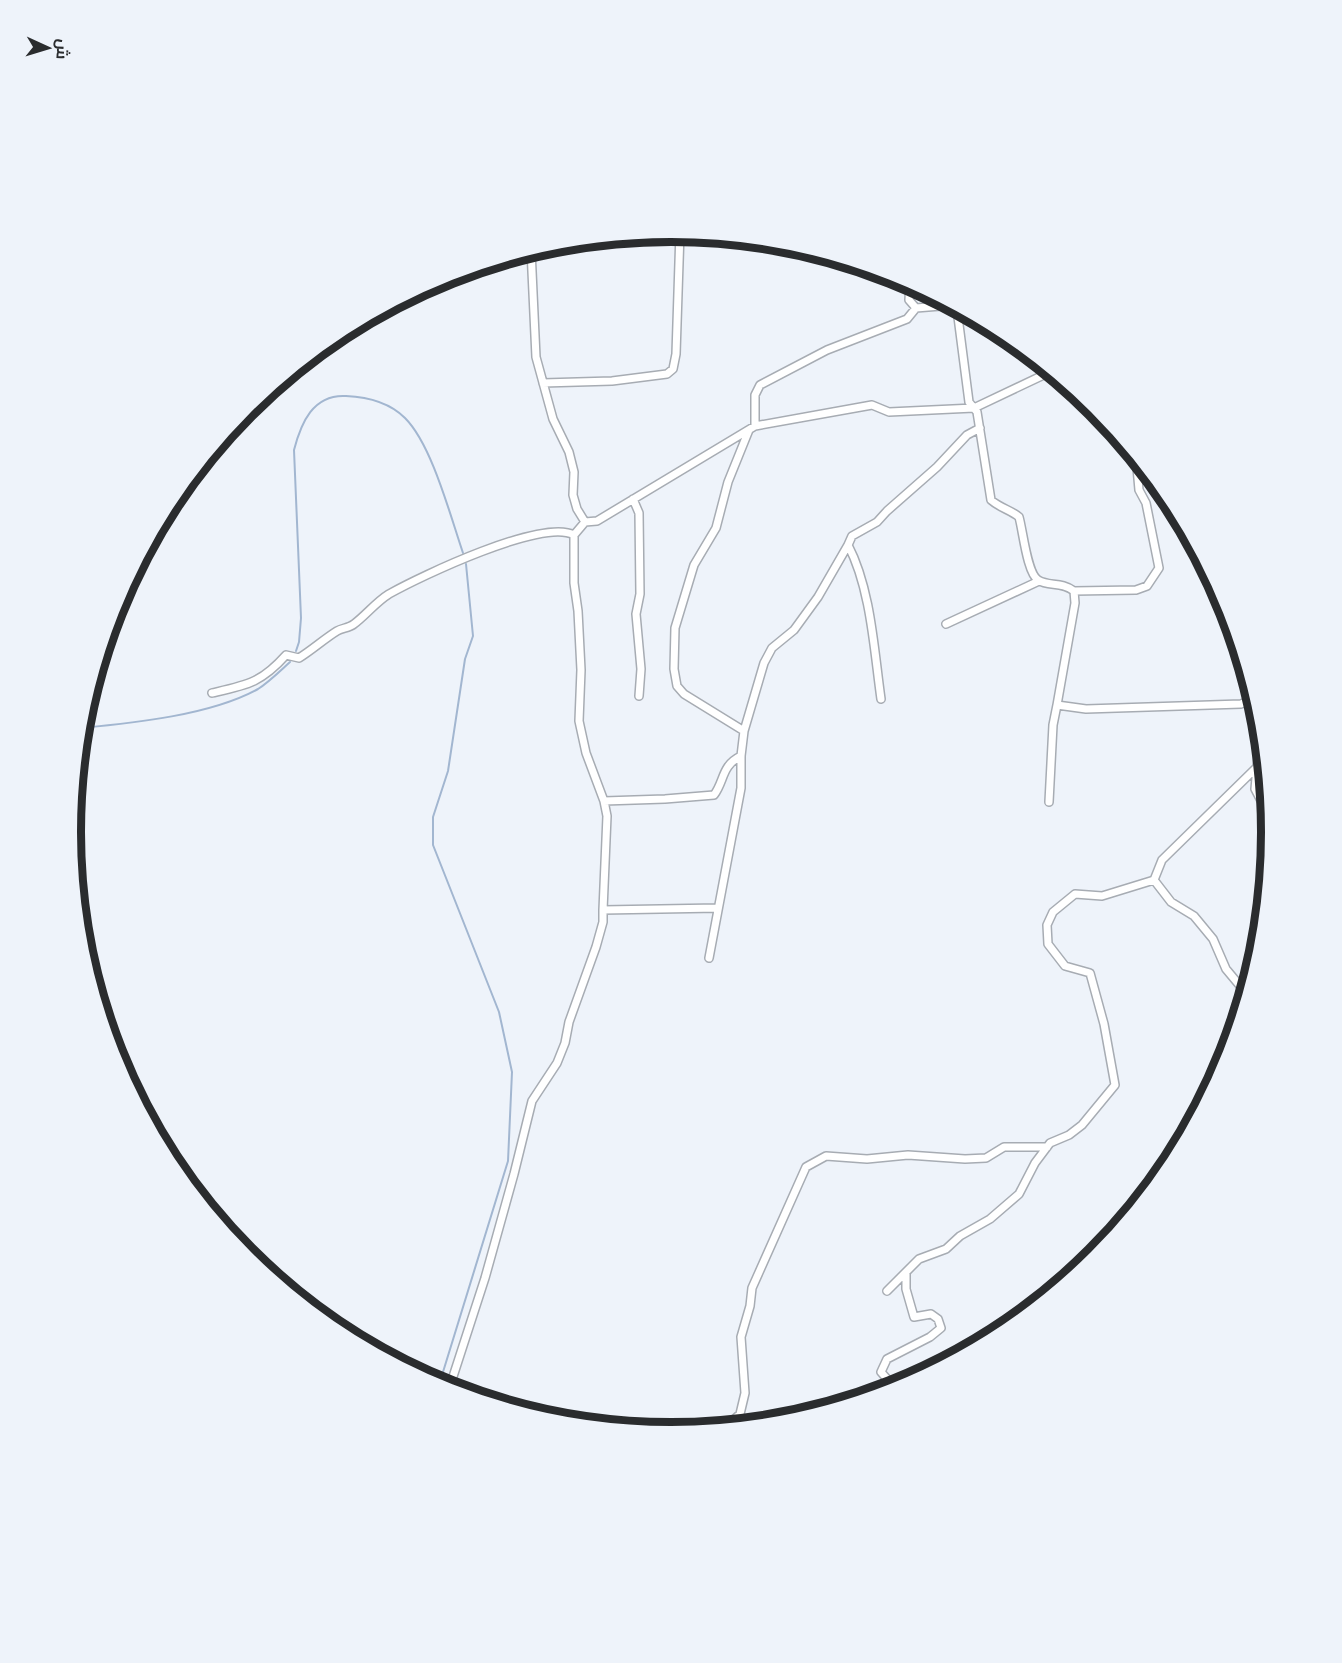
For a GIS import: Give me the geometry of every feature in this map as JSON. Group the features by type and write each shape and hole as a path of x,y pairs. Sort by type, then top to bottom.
{"street":[{"path":"543,383 612,381 667,374 673,369 676,354 681,242"},
{"path":"531,259 536,357 553,418 574,472 573,495 577,509 585,522"},
{"path":"909,292 909,300 916,308"},
{"path":"744,731 684,694 677,686 673,650 675,628 694,565 716,528 728,482 752,428 755,395 760,385 827,350 907,319 916,308 939,306"},
{"path":"958,317 969,402 977,412 991,500 1000,508 1019,517 1032,574 1039,581 1067,586 1074,591 1136,590 1147,586 1159,568 1146,503 1139,490 1137,470"},
{"path":"452,1379 512,1184 532,1101 557,1063 603,922 607,816 604,801 586,753 579,721 581,670 574,583 574,535 585,522 597,521 752,428 872,405 889,412 974,408 1044,375"},
{"path":"709,958 741,788 744,731 764,663 772,648 794,630 818,597 852,536 877,522 886,511 937,467 967,435 980,428"},
{"path":"633,499 639,513 640,594 636,614 641,669 639,696"},
{"path":"212,693 251,684 274,668 286,655 299,658 337,632 351,626 387,595 453,563 544,532 568,532 574,535"},
{"path":"848,545 857,562 867,608 881,699"},
{"path":"946,624 1039,581"},
{"path":"1049,802 1053,725 1075,603 1074,591"},
{"path":"1057,705 1086,708 1241,704 1247,702"},
{"path":"604,801 714,795 724,770 733,760 741,756"},
{"path":"1257,761 1255,789 1260,799"},
{"path":"1154,880 1162,860 1256,768"},
{"path":"1154,880 1171,902 1194,916 1213,939 1226,969 1240,986"},
{"path":"887,1291 919,1259 946,1249 960,1236 990,1219 1019,1194 1035,1163 1050,1143 1069,1135 1082,1125 1115,1085 1104,1024 1090,973 1065,966 1048,944 1047,925 1053,912 1075,894 1102,896 1154,880"},
{"path":"603,910 718,908"},
{"path":"737,1417 740,1414 746,1393 741,1336 750,1306 752,1288 806,1167 826,1156 867,1159 908,1155 964,1159 986,1158 1004,1147 1047,1147"},
{"path":"888,1380 881,1372 887,1359 930,1337 941,1328 938,1319 931,1314 914,1317 906,1288 906,1274"}],"waterway":[{"path":"296,651 301,618 294,450 300,430 310,412 325,400 346,396 370,399 385,404 405,418 415,430 432,463 463,553"},
{"path":"442,1376 508,1161 512,1072 499,1012 433,845 433,817 448,771 465,659 473,636 466,564"},
{"path":"90,727 172,716 218,705 258,689 290,662"}]}
